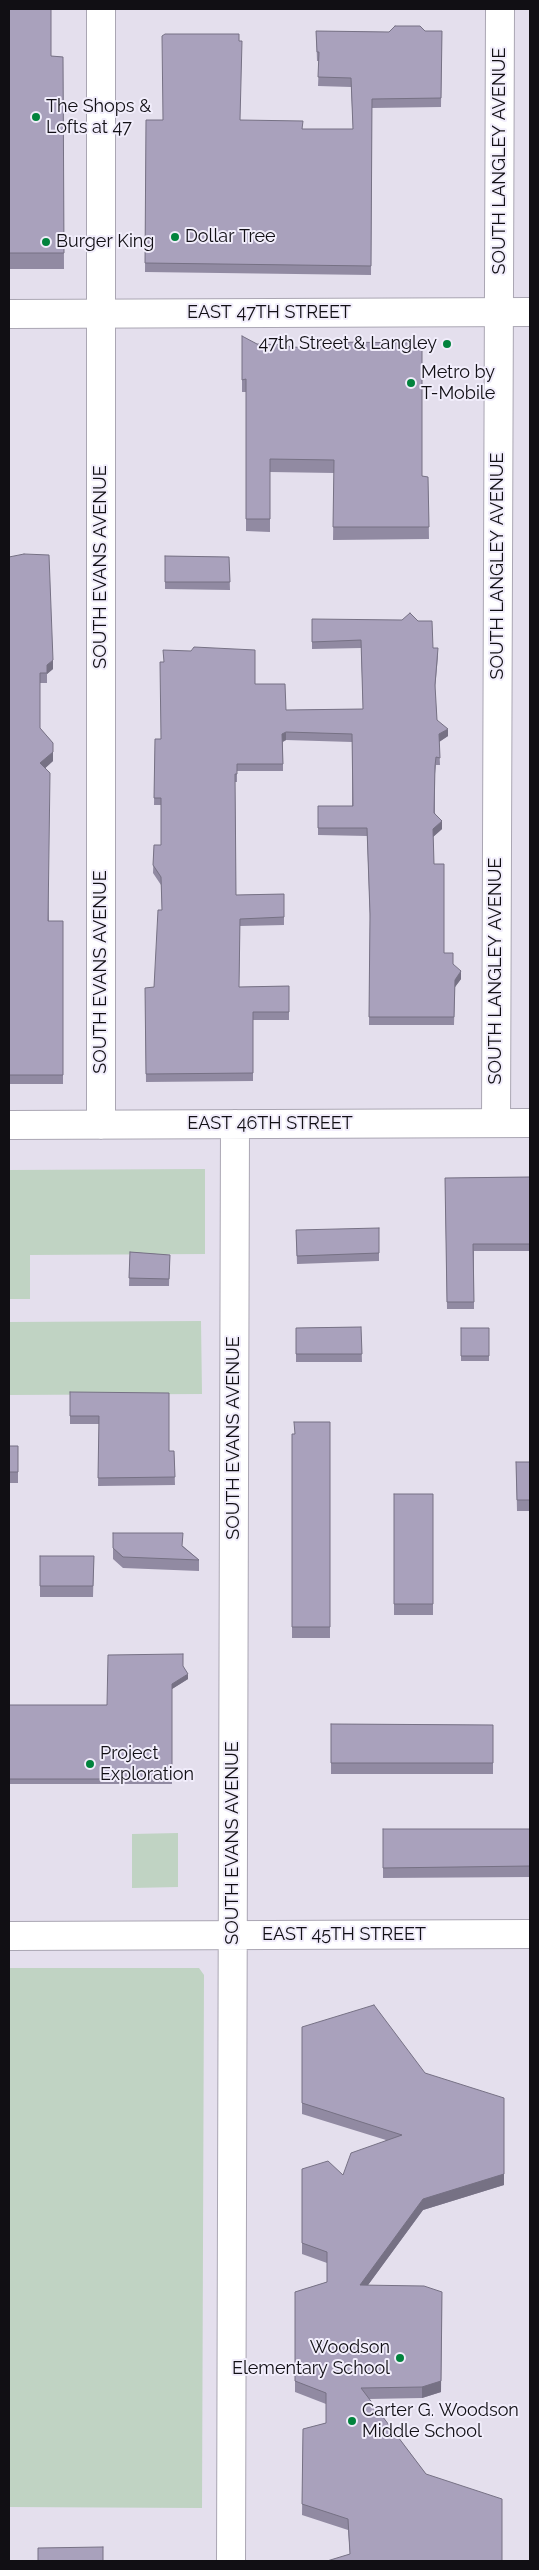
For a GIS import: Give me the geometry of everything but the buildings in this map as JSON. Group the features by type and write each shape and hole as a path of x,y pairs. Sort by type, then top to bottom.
{"street":[{"name":"SOUTH EVANS AVENUE","path":"101,9 101,1124"},
{"name":"SOUTH LANGLEY AVENUE","path":"496,1123 500,9"},
{"name":"EAST 47TH STREET","path":"9,314 530,312"},
{"name":"EAST 46TH STREET","path":"9,1125 530,1123"},
{"name":"SOUTH EVANS AVENUE","path":"231,2561 235,1124"},
{"name":"EAST 45TH STREET","path":"9,1936 530,1934"}],"green space":[{"path":"205,1169 205,1254 30,1255 30,1299 9,1299 9,1170"},
{"path":"201,1321 202,1394 9,1395 9,1322"},
{"path":"178,1833 178,1887 132,1888 132,1834"},
{"path":"9,1968 199,1968 204,1975 202,2508 9,2507"}],"place":[{"name":"The Shops & Lofts at 47","path":"36,117"},
{"name":"Dollar Tree","path":"175,237"},
{"name":"Burger King","path":"46,242"},
{"name":"47th Street & Langley","path":"447,344"},
{"name":"Metro by T-Mobile","path":"411,383"},
{"name":"Project Exploration","path":"90,1764"},
{"name":"Woodson Elementary School","path":"400,2358"},
{"name":"Carter G. Woodson Middle School","path":"352,2421"}]}
